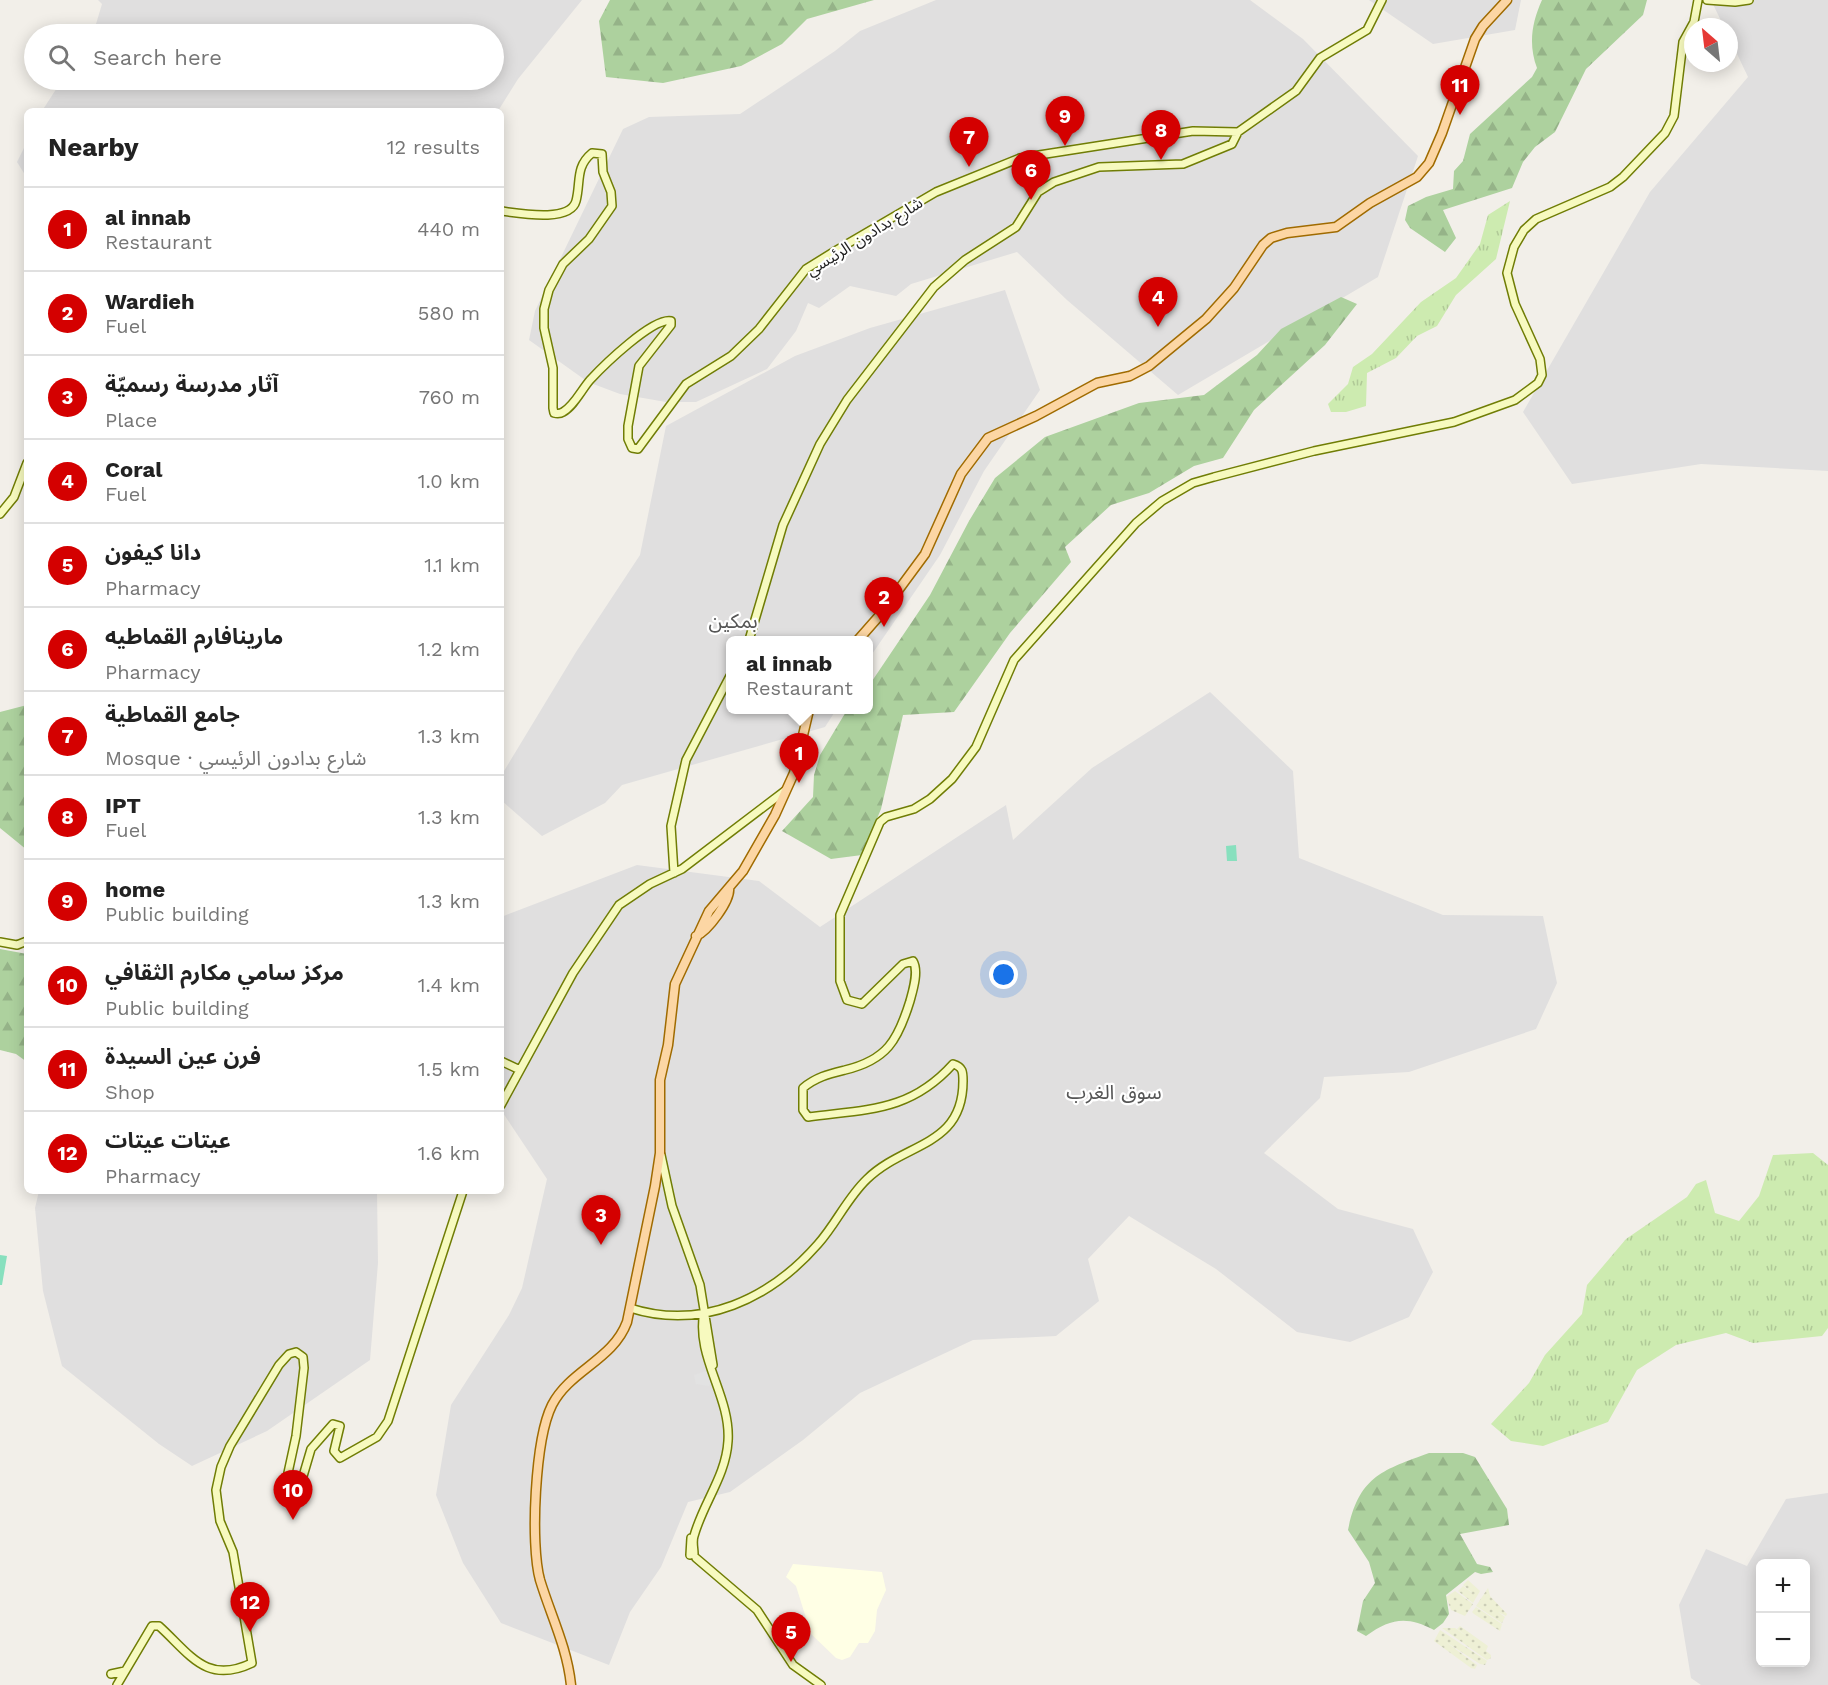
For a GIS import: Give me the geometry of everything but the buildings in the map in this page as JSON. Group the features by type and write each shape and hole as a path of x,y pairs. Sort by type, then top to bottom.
{"main road":[{"path":"750,636 783,525 824,435 847,400 934,287 965,260 1016,227 1038,192 1054,182 1099,167 1183,164 1232,144 1238,132 1296,91 1320,58 1367,30 1382,0"},
{"path":"862,636 925,554 961,474 988,438 1036,416 1097,383 1130,376 1149,366 1206,319 1234,288 1263,245 1271,238 1287,233 1336,227 1370,203 1417,177 1429,163 1443,133 1475,39 1483,26 1507,0"},
{"path":"630,1308 668,1314 711,1313 736,1306 769,1287 819,1243 856,1190 869,1177 928,1143 953,1122 959,1114 963,1092 963,1071 959,1066 953,1064 926,1090 899,1103 808,1117 803,1110 803,1088 809,1082 864,1065 891,1046 901,1028 912,993 916,966 914,961 903,964 862,1004 847,1000 841,988 840,915 883,819 914,809 935,795 952,779 976,747 1014,660 1128,531 1162,501 1193,483 1214,477 1314,451 1454,422 1515,400 1538,383 1542,375 1540,359 1515,304 1507,273 1514,247 1524,230 1536,219 1602,191 1623,177 1665,134 1674,116 1683,42 1694,22 1698,0"},
{"path":"1707,0 1749,0"},
{"name":"شارع بدادون الرئيسي","path":"504,211 552,215 569,210 576,200 578,176 583,161 592,153 602,154 603,172 611,192 612,206 589,238 563,264 546,298 543,322 553,368 553,405 554,413 564,412 591,380 628,345 660,323 669,321 671,325 643,359 636,378 627,436 632,448 638,449 686,384 697,375 717,367 745,344 806,269 911,206 959,182 1020,158 1043,152 1193,131 1238,132"},
{"path":"0,514 14,496 24,471"},
{"path":"674,873 671,826 686,760 726,684"},
{"path":"571,1685 566,1652 540,1580 536,1559 537,1493 549,1412 558,1394 614,1346 624,1329 660,1153 660,1080 668,1045 673,990 696,936 713,911 729,897 729,888 758,847 786,790 798,760 808,714"},
{"path":"504,1099 573,974 609,917 632,895 674,873 786,790"},
{"path":"0,942 17,945 24,942"},
{"path":"504,1062 520,1070"},
{"path":"660,1153 672,1206 700,1285 714,1373 726,1415 728,1441 725,1461 690,1540 693,1557 757,1610 793,1665 821,1685"},
{"path":"117,1685 149,1628 156,1625 210,1670 226,1671 252,1663 233,1552 220,1521 217,1503 217,1480 225,1456 279,1365 289,1354 296,1352 303,1357 304,1368 296,1436 286,1482 294,1486 301,1483 311,1449 333,1424 340,1426 334,1451 340,1458 380,1434 396,1396 462,1194"},
{"path":"111,1674 125,1671"}],"shaded area":[{"path":"98,0 582,0 518,79 500,108 44,108 56,90 504,90 504,24 96,24 102,4"},
{"path":"936,0 1250,0 1303,39 1418,156 1378,277 1178,395 1067,300 1017,252 911,284 896,296 850,286 819,308 808,303 796,331 767,369 696,402 666,402 620,394 588,382 529,340 535,311 623,129 649,117 740,114 835,51 860,31"},
{"path":"1369,0 1521,0 1515,30 1433,44"},
{"path":"1711,0 1828,0 1828,471 1701,464 1572,484 1523,412 1650,192 1748,77 1738,56 1738,18 1720,18"},
{"path":"24,148 24,173 17,162"},
{"path":"1005,290 1040,390 984,471 940,555 873,653 873,636 726,636 726,714 833,714 825,727 622,785 605,803 542,836 504,803 504,771 576,652 640,555 666,426 795,356 870,328"},
{"path":"1210,692 1293,771 1299,858 1443,915 1543,916 1557,983 1536,1029 1409,1072 1324,1077 1320,1098 1264,1153 1338,1209 1413,1229 1433,1272 1409,1317 1350,1342 1297,1332 1216,1269 1129,1216 1088,1259 1099,1301 1056,1336 973,1340 860,1393 803,1440 730,1492 688,1502 661,1567 630,1612 609,1665 501,1623 463,1563 436,1495 451,1405 509,1315 522,1288 547,1179 504,1114 504,916 637,865 759,881 820,927 1006,805 1013,840 1092,768"},
{"path":"38,1194 377,1194 378,1263 370,1360 267,1431 192,1466 159,1444 62,1366 43,1291 35,1208"},
{"path":"710,1372 714,1379 709,1386 696,1384 694,1375"},
{"path":"1828,1493 1828,1685 1701,1685 1691,1678 1679,1605 1706,1549 1747,1566 1786,1499"},
{"path":"793,1564 882,1572 886,1590 877,1610 875,1631 868,1643 859,1643 850,1657 842,1660 836,1658 811,1634 796,1586 786,1577"},
{"path":"1468,1580 1480,1591 1473,1603 1458,1591 1463,1586 1475,1595 1463,1585"},
{"path":"1488,1588 1490,1596 1507,1614 1506,1616 1498,1612 1505,1617 1502,1623 1476,1606"},
{"path":"1455,1591 1473,1604 1465,1616 1451,1610 1446,1597"},
{"path":"1476,1607 1502,1624 1500,1631 1472,1612"},
{"path":"1460,1626 1488,1646 1486,1651 1491,1658 1487,1660 1442,1628 1455,1628 1475,1642 1457,1629"},
{"path":"1440,1630 1487,1661 1485,1665 1446,1642 1477,1665 1475,1669 1471,1668 1434,1641"}],"green space":[{"path":"610,0 874,0 807,19 782,44 741,66 663,83 606,77 599,21"},
{"path":"1542,0 1647,0 1643,15 1586,69 1555,132 1535,147 1523,162 1512,188 1443,210 1456,238 1445,252 1410,228 1405,220 1408,206 1426,197 1453,189 1454,171 1463,161 1470,134 1532,77 1537,68 1532,33"},
{"path":"1510,201 1496,259 1456,295 1437,326 1417,336 1396,358 1367,373 1366,406 1346,412 1331,412 1328,404 1348,384 1353,367 1372,354 1421,302 1456,278 1480,244 1488,215"},
{"path":"1341,297 1357,304 1325,345 1254,410 1223,458 1194,466 1149,493 1111,505 1065,547 1071,562 1010,633 954,712 903,715 881,809 862,855 831,859 782,831 813,797 814,775 820,755 845,714 873,714 873,680 930,595 969,521 995,478 1045,437 1139,403 1204,395 1257,355 1281,329"},
{"path":"24,706 24,848 0,828 0,712"},
{"path":"1236,845 1237,861 1227,861 1226,846"},
{"path":"0,949 24,953 24,1060 16,1054 0,1050"},
{"path":"1813,1153 1828,1165 1828,1328 1822,1336 1753,1343 1726,1333 1676,1345 1637,1370 1608,1422 1543,1446 1511,1441 1491,1424 1529,1383 1545,1355 1582,1314 1587,1285 1626,1239 1687,1197 1696,1184 1706,1180 1715,1213 1739,1221 1759,1196 1773,1155"},
{"path":"0,1255 7,1256 2,1285 0,1285"},
{"path":"1429,1453 1463,1453 1475,1457 1507,1509 1509,1525 1460,1534 1477,1564 1490,1567 1493,1572 1481,1574 1475,1572 1446,1595 1449,1614 1434,1630 1416,1622 1399,1621 1391,1622 1366,1636 1357,1631 1363,1601 1375,1583 1369,1562 1348,1530 1353,1512 1366,1486 1375,1478 1398,1465"}],"place":[{"name":"فرن عين السيدة","path":"1460,115"},
{"name":"home","path":"1065,146"},
{"name":"IPT","path":"1161,160"},
{"name":"جامع القماطية","path":"969,167"},
{"name":"مارينافارم القماطيه","path":"1031,200"},
{"name":"Coral","path":"1158,327"},
{"name":"Wardieh","path":"884,627"},
{"name":"al innab","path":"799,783"},
{"name":"آثار مدرسة رسميّة","path":"601,1245"},
{"name":"مركز سامي مكارم الثقافي","path":"293,1520"},
{"name":"عيتات عيتات","path":"250,1632"},
{"name":"دانا كيفون","path":"791,1662"}],"district":[{"name":"بمكين","path":"733,621"},
{"name":"سوق الغرب","path":"1114,1092"}]}
